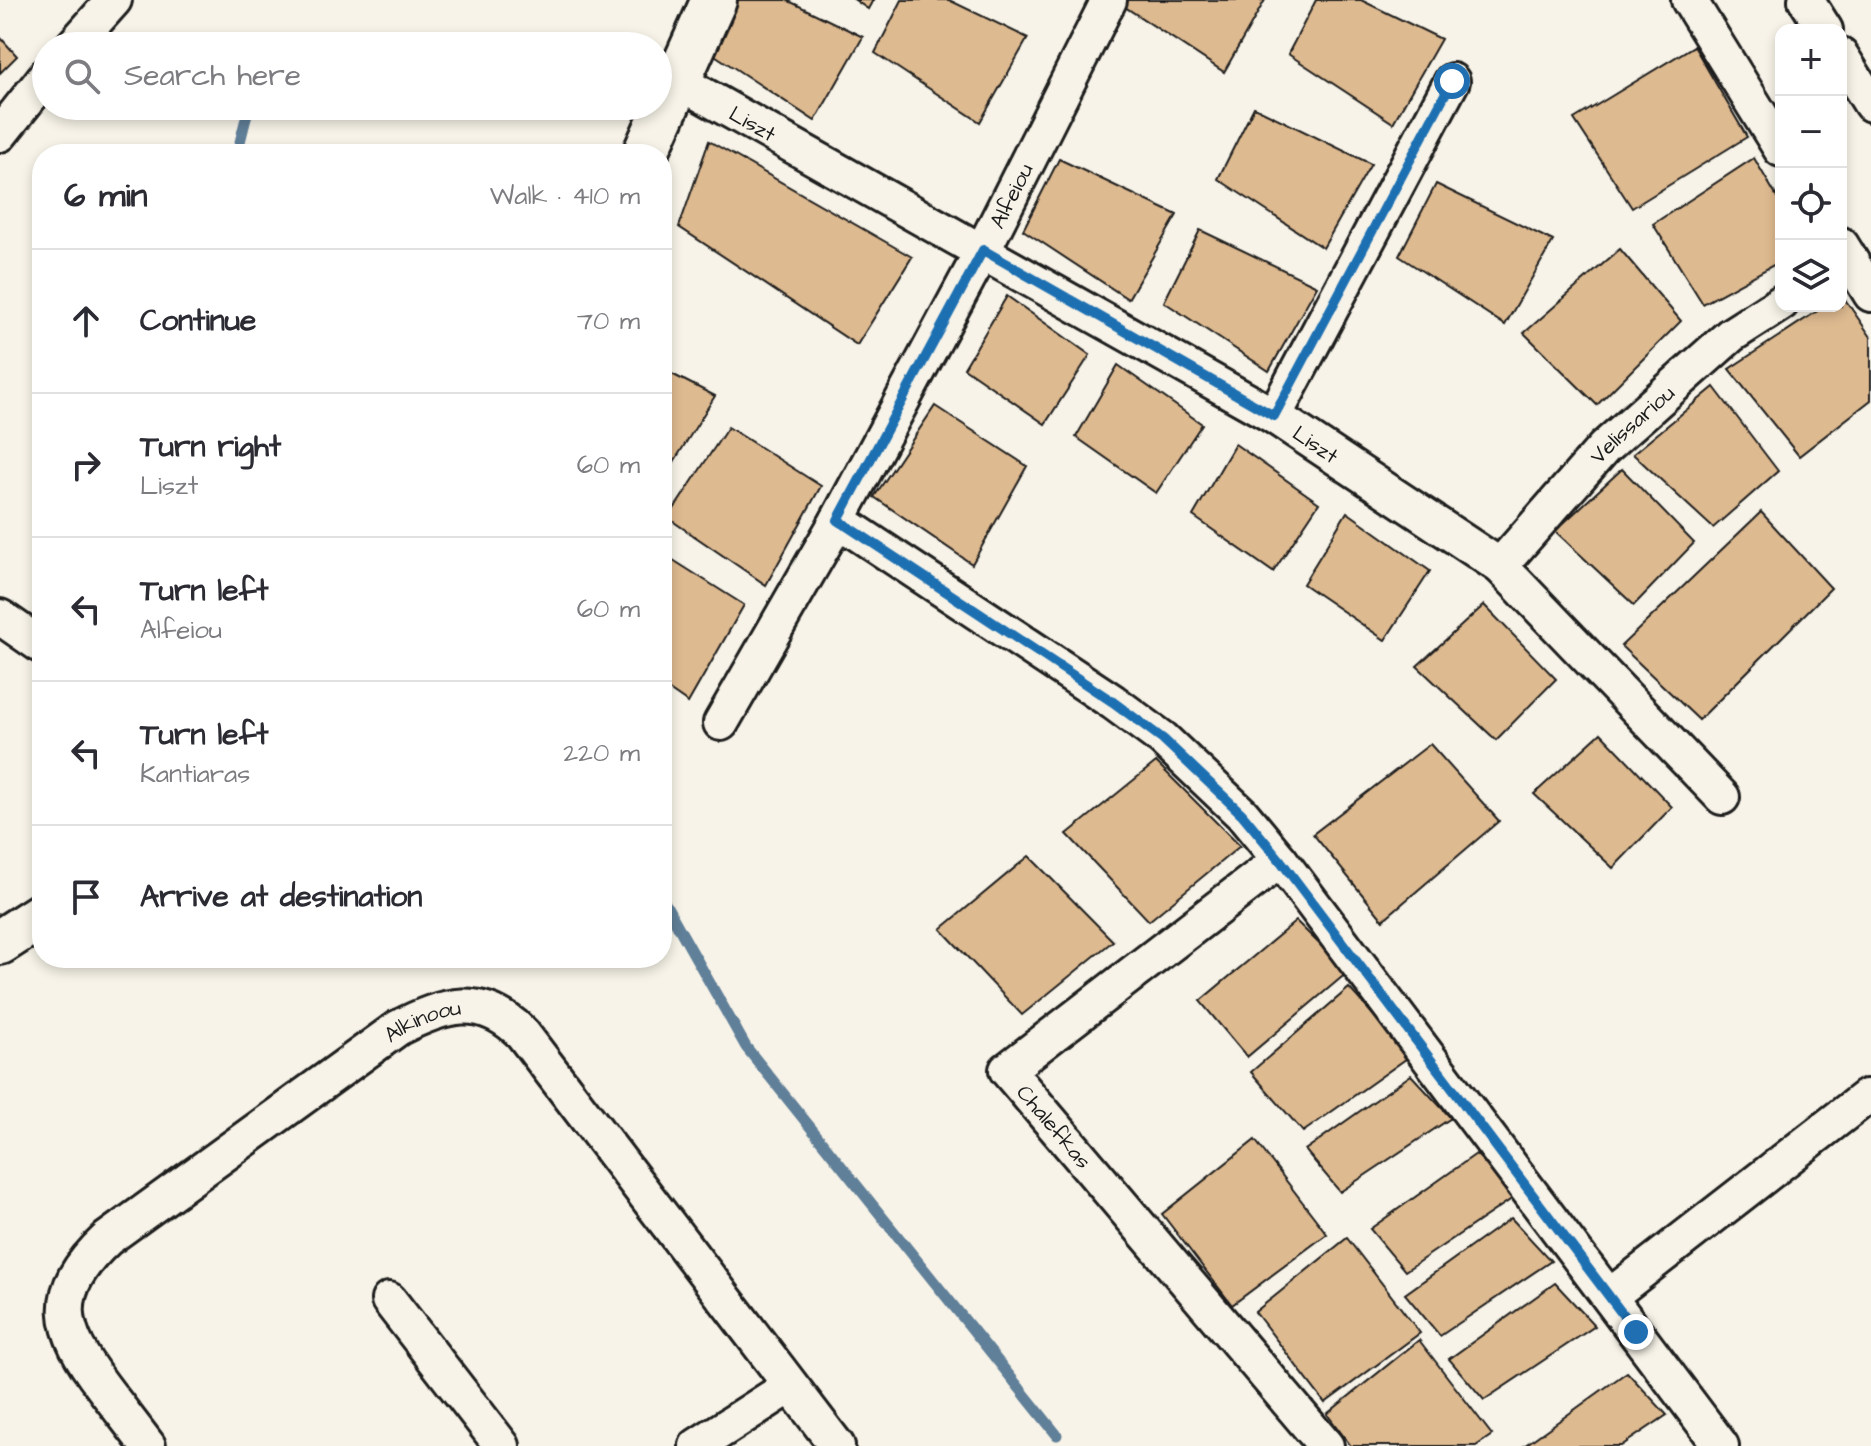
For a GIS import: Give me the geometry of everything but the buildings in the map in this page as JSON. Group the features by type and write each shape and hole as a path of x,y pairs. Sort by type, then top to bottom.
{"street":[{"path":"85,32 114,0"},
{"path":"672,94 714,0"},
{"name":"Alfeiou","path":"721,723 838,520 983,250 1109,0"},
{"path":"1689,0 1775,139"},
{"path":"1806,0 1821,24"},
{"path":"1847,66 1871,104"},
{"name":"Liszt","path":"678,81 1274,416 1500,566 1722,797"},
{"path":"1274,416 1452,81"},
{"path":"0,134 32,94"},
{"path":"650,144 660,120"},
{"path":"1847,260 1871,294"},
{"name":"Velissariou","path":"1500,566 1604,448 1731,335 1775,307"},
{"path":"838,520 1113,702 1163,739 1242,814 1280,860 1721,1446"},
{"path":"0,617 32,639"},
{"name":"Chalefkas","path":"1280,860 1007,1070 1326,1446"},
{"path":"0,942 32,921"},
{"name":"Alkinoou","path":"148,1446 86,1364 69,1332 67,1299 87,1260 107,1239 398,1028 432,1012 468,1005 497,1013 522,1033 837,1446"},
{"path":"1610,1296 1866,1097"},
{"path":"389,1300 502,1446"},
{"path":"697,1446 790,1386"}],"waterway":[{"path":"240,144 246,120"},
{"path":"672,916 746,1047 1057,1435"}],"route":[{"path":"1452,81 1274,416 983,250 838,520 1113,702 1163,739 1242,814 1636,1332"}]}
